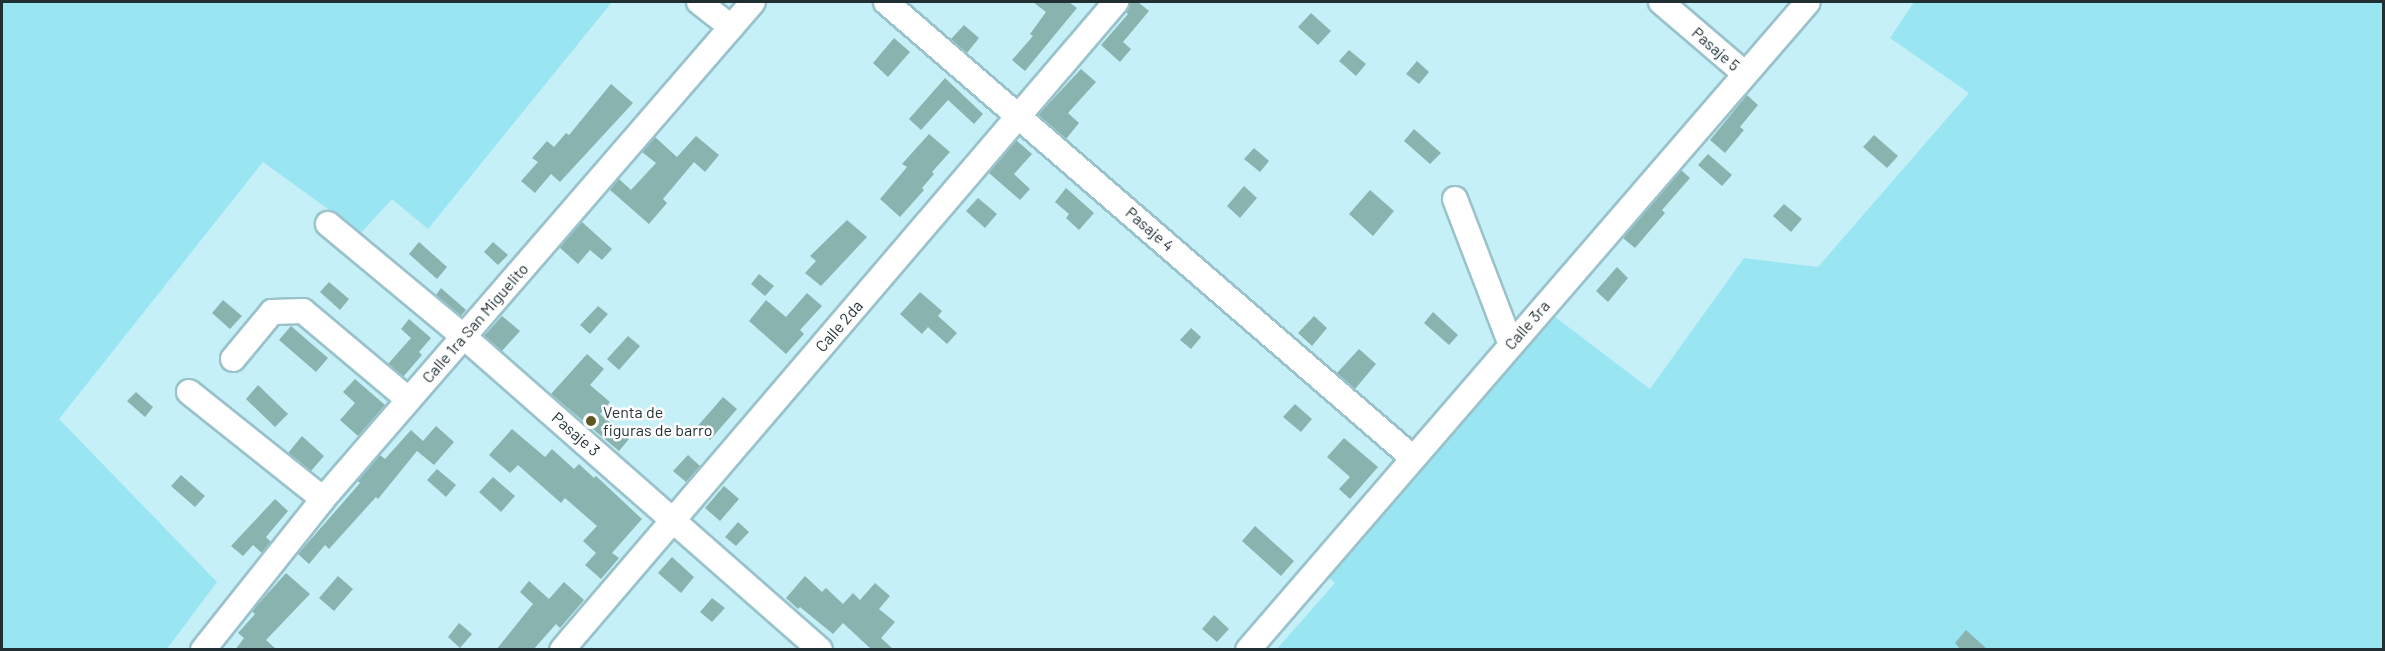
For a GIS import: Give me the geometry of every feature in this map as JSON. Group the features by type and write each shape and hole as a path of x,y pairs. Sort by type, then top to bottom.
{"street":[{"path":"699,2 731,27"},
{"name":"Calle 1ra San Miguelito","path":"203,650 323,499 753,2"},
{"name":"Pasaje 4","path":"886,2 1413,458"},
{"name":"Calle 2da","path":"562,650 1116,2"},
{"name":"Pasaje 5","path":"1661,2 1744,73"},
{"name":"Calle 3ra","path":"1248,650 1744,73 1808,2"},
{"path":"1455,199 1511,345"},
{"name":"Pasaje 3","path":"328,224 464,336 674,518 820,650"},
{"path":"232,358 272,312 303,311 409,400"},
{"path":"189,392 323,499"}],"shaded area":[{"path":"2,2 612,2 428,229 392,199 361,233 263,162 59,419 217,582 167,649 2,649"},
{"path":"1914,2 2383,2 2383,649 1276,650 1335,583 1320,570 1538,304 1650,389 1744,258 1818,267 1969,93 1890,38"}],"building":[{"path":"1033,2 1069,2 1077,8 1025,71 1012,60 1033,36 1030,34 1046,12"},
{"path":"1130,2 1138,2 1149,11 1123,42 1131,49 1120,62 1101,45 1128,14 1126,12"},
{"path":"1311,13 1331,31 1318,45 1298,27"},
{"path":"964,25 979,38 967,53 951,39"},
{"path":"894,38 910,52 888,77 873,63"},
{"path":"1349,50 1366,64 1356,76 1339,61"},
{"path":"1417,61 1429,72 1419,84 1406,74"},
{"path":"1081,69 1096,82 1068,113 1079,123 1066,139 1038,115"},
{"path":"945,78 983,114 974,124 948,100 921,130 909,119"},
{"path":"611,84 633,103 560,182 551,174 535,193 521,181 538,162 532,158 547,141 554,147 566,133 569,135"},
{"path":"1747,95 1758,105 1740,127 1744,130 1725,153 1710,140"},
{"path":"1414,129 1441,153 1430,164 1404,141"},
{"path":"929,134 950,152 932,172 934,174 922,188 924,190 900,217 880,199 907,167 902,164"},
{"path":"1874,135 1898,156 1887,168 1863,147"},
{"path":"696,136 719,155 705,172 694,162 663,199 667,203 649,224 610,190 619,179 631,190 656,163 642,152 655,137 677,157"},
{"path":"1016,140 1032,154 1014,174 1030,189 1020,200 989,173"},
{"path":"1254,148 1269,161 1260,172 1244,159"},
{"path":"1708,154 1732,175 1722,186 1698,165"},
{"path":"1681,170 1690,178 1662,210 1665,213 1635,248 1623,238"},
{"path":"1244,186 1257,198 1240,218 1227,206"},
{"path":"1066,188 1094,213 1079,230 1066,218 1069,214 1055,202"},
{"path":"1370,190 1394,211 1373,236 1349,214"},
{"path":"978,198 997,214 985,228 966,211"},
{"path":"1784,204 1802,219 1791,232 1773,216"},
{"path":"847,220 867,237 821,286 805,273 816,261 810,256"},
{"path":"582,222 612,249 602,260 590,250 578,264 559,247"},
{"path":"419,242 447,267 437,279 409,254"},
{"path":"493,242 508,255 498,265 484,252"},
{"path":"1617,267 1628,278 1608,302 1596,291"},
{"path":"759,274 774,286 765,296 751,284"},
{"path":"329,282 349,299 340,310 320,292"},
{"path":"441,288 466,310 461,316 436,295"},
{"path":"920,292 942,311 938,316 957,333 947,344 928,327 922,334 900,314"},
{"path":"807,293 822,306 800,330 804,334 786,354 749,321 766,300 786,317"},
{"path":"223,300 242,316 230,329 212,313"},
{"path":"598,306 608,314 590,334 580,325"},
{"path":"1433,312 1458,335 1449,345 1424,323"},
{"path":"502,316 520,331 502,351 484,336"},
{"path":"1314,316 1327,328 1312,346 1298,333"},
{"path":"409,319 431,338 419,352 422,355 403,377 388,364 411,338 401,329"},
{"path":"291,326 328,358 316,372 279,340"},
{"path":"1191,328 1201,337 1191,349 1180,340"},
{"path":"628,336 640,346 619,370 607,359"},
{"path":"1359,349 1376,364 1355,389 1337,373"},
{"path":"587,354 604,369 590,385 610,402 600,414 629,439 619,451 551,394"},
{"path":"355,379 385,405 358,436 340,420 355,403 343,392"},
{"path":"258,385 288,414 275,427 246,399"},
{"path":"136,392 153,407 145,417 127,401"},
{"path":"723,397 737,409 710,440 696,428"},
{"path":"1295,404 1312,419 1301,432 1283,417"},
{"path":"436,426 454,442 434,465 417,451 378,499 376,497 329,549 325,545 309,564 298,554 360,483 358,481 380,455 385,459 411,430 423,441"},
{"path":"512,429 545,457 552,449 574,469 579,464 594,478 596,476 642,519 612,553 619,558 601,579 585,565 596,553 583,541 597,526 565,498 561,503 518,465 510,473 489,455"},
{"path":"302,436 324,456 311,471 288,453"},
{"path":"1344,438 1378,467 1350,499 1339,489 1350,477 1327,457"},
{"path":"688,455 700,466 686,482 673,471"},
{"path":"437,469 456,485 446,497 427,480"},
{"path":"181,475 205,496 195,507 171,486"},
{"path":"493,477 515,496 501,512 479,492"},
{"path":"724,486 739,499 720,521 705,508"},
{"path":"275,499 288,511 266,537 271,542 262,553 253,545 243,556 231,546"},
{"path":"738,522 749,532 736,546 725,537"},
{"path":"1255,526 1294,561 1281,576 1242,541"},
{"path":"672,557 694,577 681,593 658,573"},
{"path":"286,573 310,594 266,640 277,650 235,650 244,638 238,633 255,614 252,611"},
{"path":"338,576 353,589 334,611 319,598"},
{"path":"805,576 822,592 826,588 843,604 853,593 860,600 875,583 890,596 879,609 895,622 881,638 894,650 872,650 843,623 833,634 800,607 798,609 786,598"},
{"path":"529,581 549,599 564,582 584,600 560,628 556,624 533,650 496,650 533,604 520,592"},
{"path":"712,598 725,608 712,622 700,612"},
{"path":"1214,615 1229,629 1217,642 1202,629"},
{"path":"459,623 472,634 460,648 448,637"},
{"path":"1966,630 1988,650 1961,650 1955,643"}],"place":[{"name":"Venta de figuras de barro","path":"591,421"}]}
